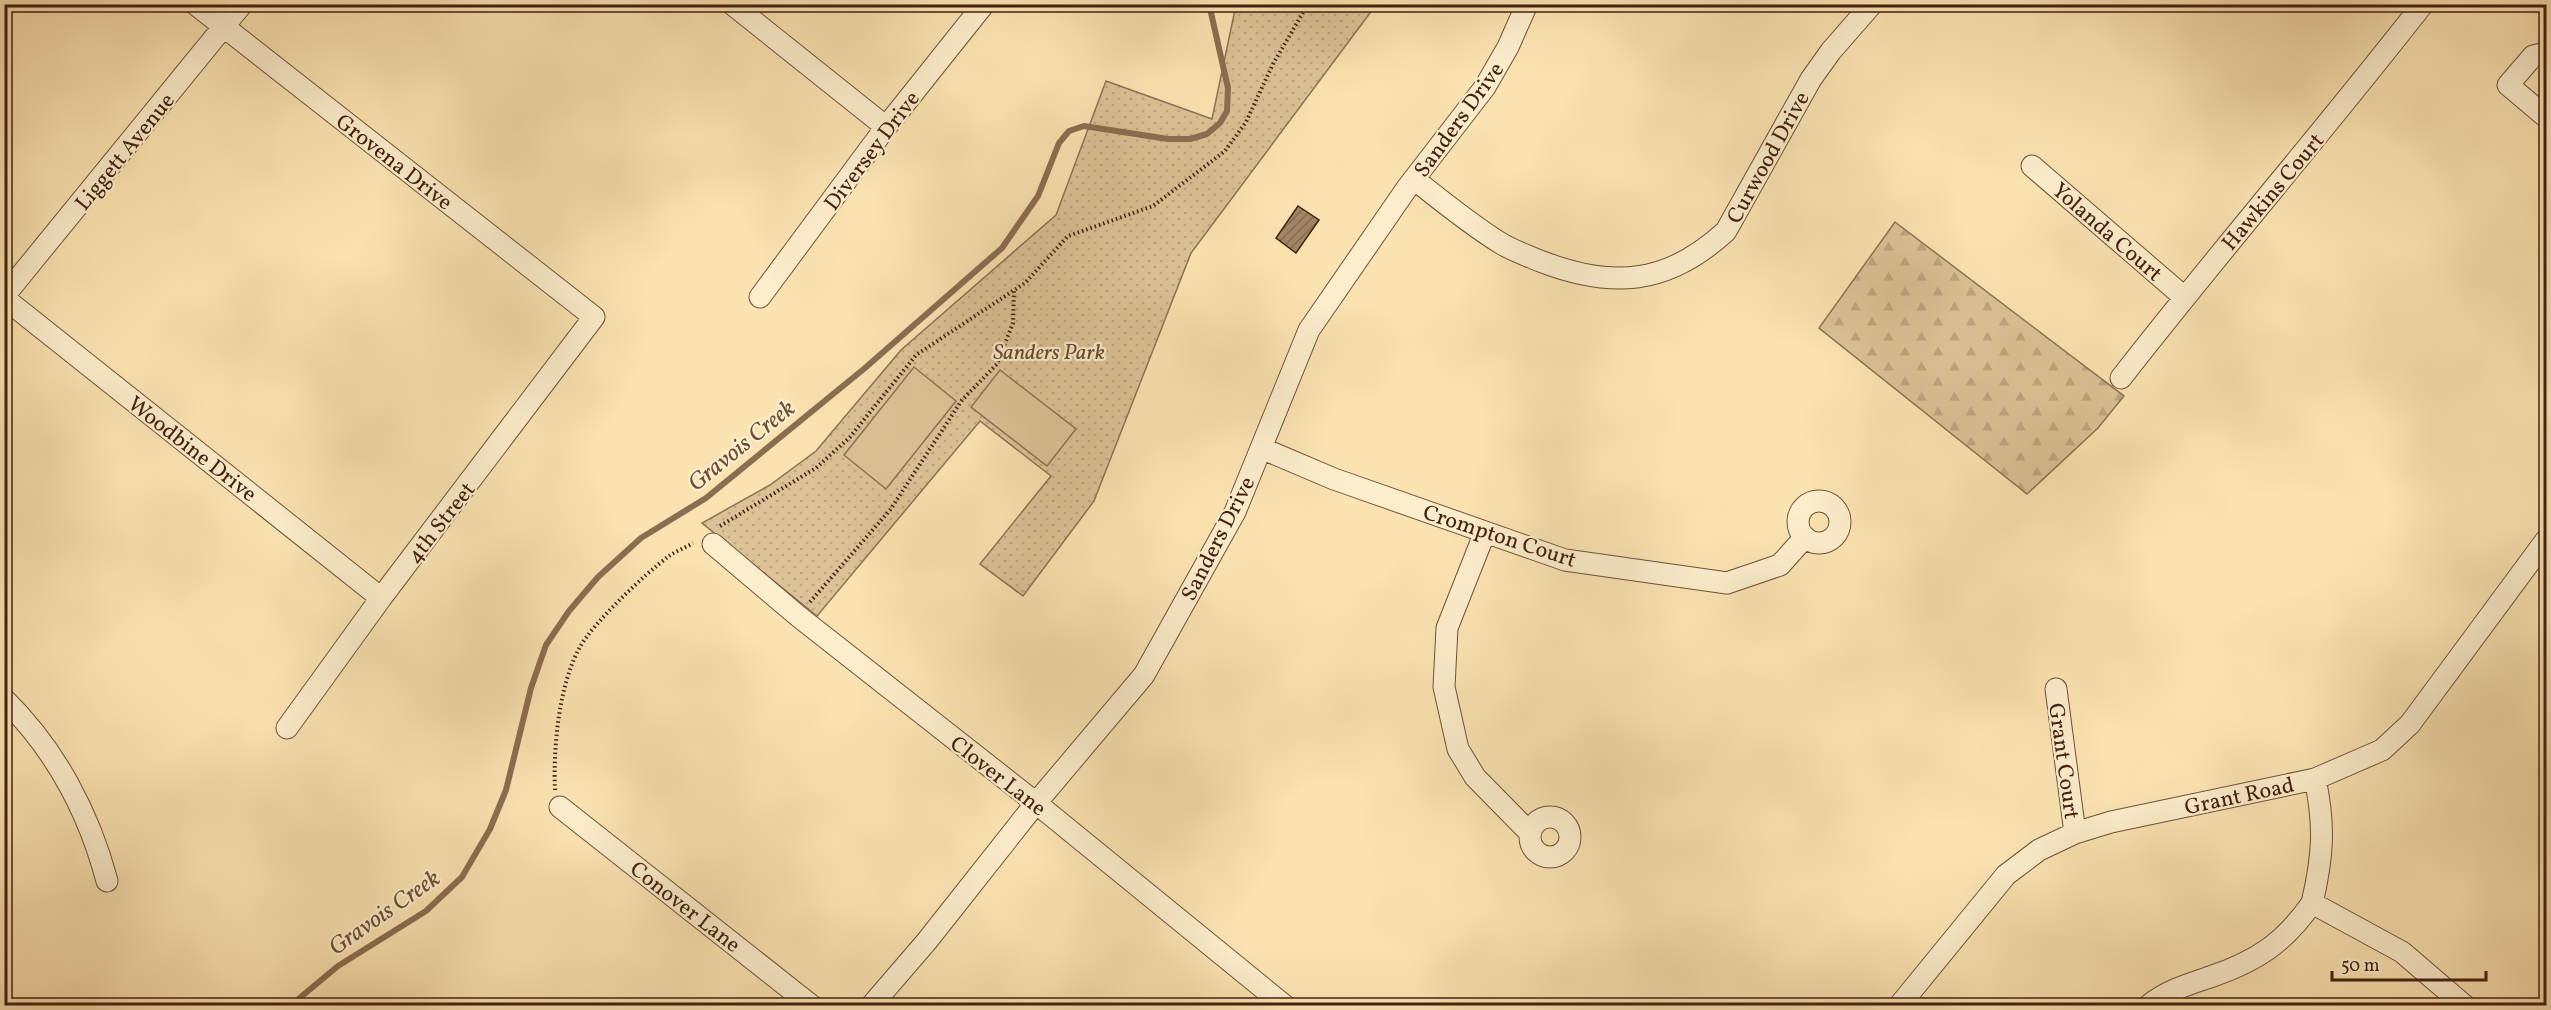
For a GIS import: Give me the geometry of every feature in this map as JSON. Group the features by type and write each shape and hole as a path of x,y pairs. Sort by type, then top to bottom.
{"street":[{"name":"Grovena Drive","path":"195,4 594,316"},
{"name":"Liggett Avenue","path":"4,297 242,4"},
{"path":"732,4 886,127"},
{"name":"Diversey Drive","path":"760,297 886,127 984,4"},
{"name":"Sanders Drive","path":"871,1005 927,941 1036,803 1144,675 1235,512 1309,330 1414,179 1485,87 1508,47 1527,4"},
{"name":"Curwood Drive","path":"1414,179 1474,226 1505,246 1552,266 1608,280 1649,275 1669,268 1708,247 1726,231 1812,79 1831,51 1872,4"},
{"name":"Hawkins Court","path":"2121,378 2184,297 2356,90 2423,4"},
{"path":"2547,53 2533,57 2508,85 2547,117"},
{"name":"Yolanda Court","path":"2032,166 2184,297"},
{"name":"Woodbine Drive","path":"4,297 381,598"},
{"name":"4th Street","path":"287,728 381,598 594,316"},
{"name":"Crompton Court","path":"1261,448 1334,479 1565,560 1727,583 1780,565 1805,537"},
{"path":"1485,532 1447,628 1444,687 1453,729 1464,758 1475,777 1530,833"},
{"name":"Clover Lane","path":"707,539 798,616 1036,803 1285,1005"},
{"name":"Grant Road","path":"1899,1005 2006,875 2040,849 2075,833 2111,822 2314,779 2382,750 2410,724 2547,540"},
{"name":"Grant Court","path":"2055,689 2075,833"},
{"path":"4,699 37,735 72,790 97,846 107,880"},
{"path":"2148,1005 2177,988 2245,964 2273,947 2297,925 2312,903 2321,865 2323,821 2314,779"},
{"name":"Conover Lane","path":"560,807 812,1005"},
{"path":"2312,903 2402,952 2465,1005"}],"path":[{"path":"560,807 555,794 553,765 563,695 576,654 601,620 670,556 707,539 816,468 850,436 916,355 1033,277 1068,236 1153,206 1225,151 1246,122 1273,64 1308,4"},
{"path":"798,616 890,510 962,400 997,364 1013,323 1014,291"}],"green space":[{"name":"Sanders Park","path":"1236,5 1376,5 1191,253 1094,501 1023,596 980,564 1051,476 980,421 817,616 702,523 770,485 816,451 901,350 1056,215 1106,81 1212,119"},
{"path":"1895,222 2124,396 2098,428 2027,494 1819,328"},
{"path":"914,367 956,401 886,489 844,455"},
{"path":"1000,370 1076,429 1047,466 971,407"}],"building":[{"path":"1298,206 1319,220 1296,253 1276,238"}],"waterway":[{"name":"Gravois Creek","path":"290,1006 338,966 426,911 462,877 490,829 506,790 531,688 546,645 569,611 598,577 641,538 706,498 865,368 1002,248 1038,196 1059,143 1069,131 1084,126 1168,139 1190,139 1207,134 1220,123 1227,111 1228,88 1209,4"}]}
